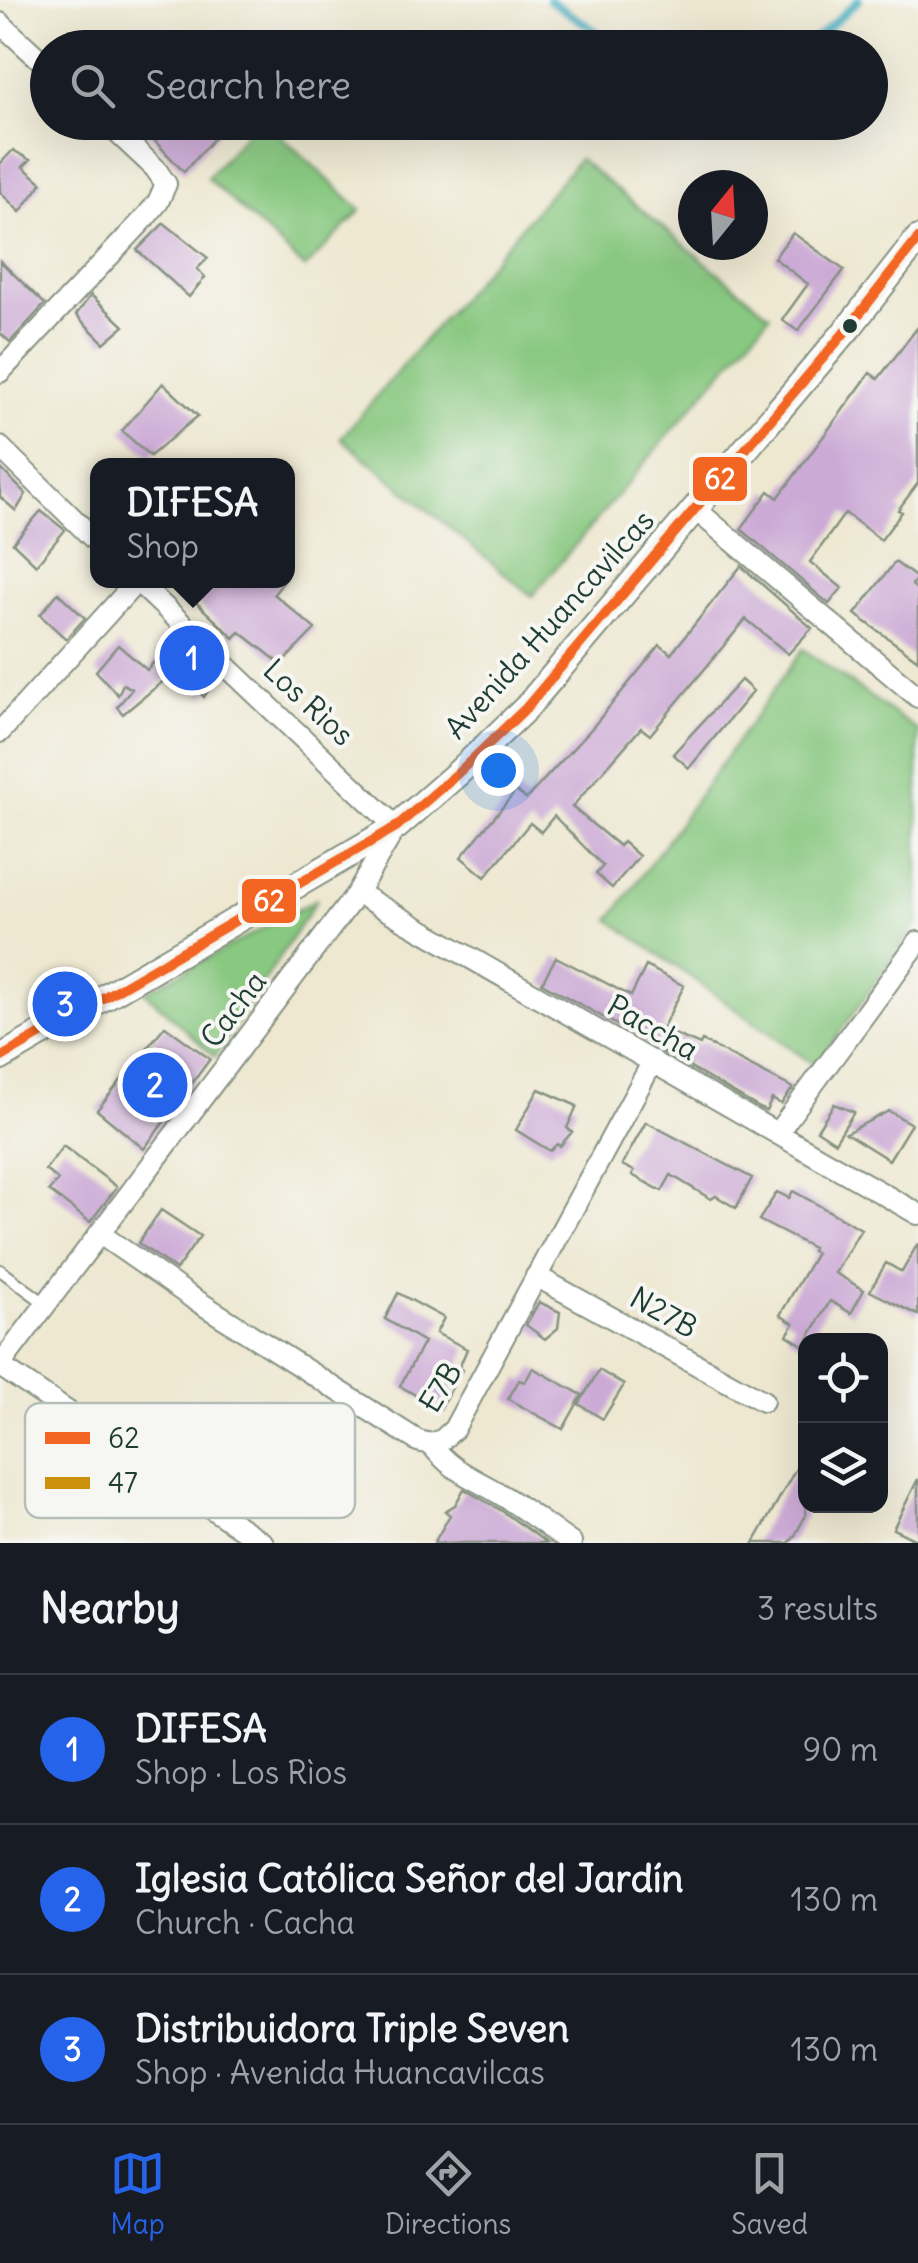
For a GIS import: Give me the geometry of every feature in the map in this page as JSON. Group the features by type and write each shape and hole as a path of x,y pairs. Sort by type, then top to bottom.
{"street":[{"path":"0,23 30,51"},
{"path":"0,372 158,202 166,184 125,140"},
{"name":"Avenida Huancavilcas","path":"0,1058 396,827 458,773 526,708 850,326 918,239"},
{"path":"0,446 90,535"},
{"path":"694,509 918,697"},
{"path":"0,732 130,588"},
{"name":"Los Rìos","path":"143,588 396,827"},
{"name":"Cacha","path":"0,1366 358,894 396,827"},
{"name":"Paccha","path":"358,894 918,1214"},
{"path":"778,1132 918,942"},
{"name":"E7B","path":"100,1234 190,1297 418,1441 431,1444 454,1429 653,1061"},
{"name":"N27B","path":"536,1276 763,1401"},
{"path":"0,1366 55,1403"},
{"path":"431,1444 464,1476 500,1494 572,1543"},
{"path":"226,1518 263,1543"}],"lane":[{"path":"0,1270 46,1304"}],"green space":[{"path":"240,140 285,140 361,210 305,268 207,178"},
{"path":"579,159 678,240 678,260 703,260 770,315 532,596 341,438"},
{"path":"803,649 918,731 918,922 816,1066 610,920"},
{"path":"317,899 215,1057 145,992"}],"building":[{"path":"154,140 212,140 184,172"},
{"path":"13,150 30,160 23,167 42,183 20,212 0,192 0,164"},
{"path":"164,223 208,258 197,269 205,277 189,297 137,250"},
{"path":"793,233 844,270 798,331 782,320 808,284 774,258"},
{"path":"0,261 45,304 10,342 0,333"},
{"path":"91,295 124,326 104,343 76,315"},
{"path":"918,327 918,483 881,540 845,513 810,562 842,588 829,604 741,529 769,491 778,498 870,373 878,379"},
{"path":"163,383 198,416 150,456 122,431"},
{"path":"0,468 26,494 16,511 0,497"},
{"path":"41,511 65,530 36,565 13,543"},
{"path":"895,562 917,578 912,585 918,590 918,660 855,614"},
{"path":"741,566 812,628 788,654 746,619 650,735 641,728 572,807 619,846 623,842 639,856 612,888 596,874 603,866 554,816 541,832 530,823 485,877 461,857 516,791 526,799 592,728 660,645 671,654"},
{"path":"181,588 279,588 274,594 315,629 281,664 240,632 234,638"},
{"path":"58,593 85,618 66,639 40,615"},
{"path":"175,636 217,676 204,697 177,670 123,714 117,707 132,689 123,684 118,695 96,671 118,645 147,670"},
{"path":"741,680 753,691 689,768 673,754"},
{"path":"556,957 631,996 646,966 684,986 662,1029 700,1045 702,1041 793,1088 781,1104 772,1099 766,1111 756,1106 542,983"},
{"path":"165,1026 210,1059 144,1149 97,1110"},
{"path":"539,1089 577,1106 567,1128 572,1132 550,1151 516,1130"},
{"path":"834,1104 854,1112 835,1142 817,1130"},
{"path":"889,1111 911,1124 889,1160 846,1133"},
{"path":"646,1122 752,1178 736,1208 716,1196 711,1199 671,1175 662,1191 632,1175 634,1171 622,1165"},
{"path":"63,1146 117,1187 90,1222 49,1191 58,1180 45,1170"},
{"path":"793,1191 861,1229 835,1273 864,1290 851,1313 830,1301 812,1333 798,1333 798,1342 787,1335 794,1324 780,1315 816,1253 759,1220 777,1192 789,1198"},
{"path":"161,1210 200,1236 176,1270 138,1243"},
{"path":"918,1243 918,1315 870,1291 886,1263 902,1272"},
{"path":"398,1293 444,1318 436,1333 467,1349 459,1368 462,1370 440,1409 400,1386 424,1342 385,1319"},
{"path":"539,1302 560,1312 558,1328 545,1339 526,1325"},
{"path":"533,1368 582,1395 563,1429 508,1399 519,1380 525,1382"},
{"path":"599,1370 624,1385 603,1419 579,1404"},
{"path":"798,1465 798,1513 806,1515 794,1537 789,1543 754,1543"},
{"path":"918,1479 918,1541 893,1529"},
{"path":"464,1489 547,1543 434,1543 450,1515 445,1511 455,1505"}],"waterway":[{"path":"549,0 595,30"},
{"path":"825,30 859,0"}],"transit line":[{"name":"62","path":"0,1058 396,827 458,773 526,708 850,326 918,239"}],"place":[{"name":"DIFESA","path":"192,658"},
{"name":"Distribuidora Triple Seven","path":"65,1004"},
{"name":"Iglesia Católica Señor del Jardín","path":"155,1085"}]}
